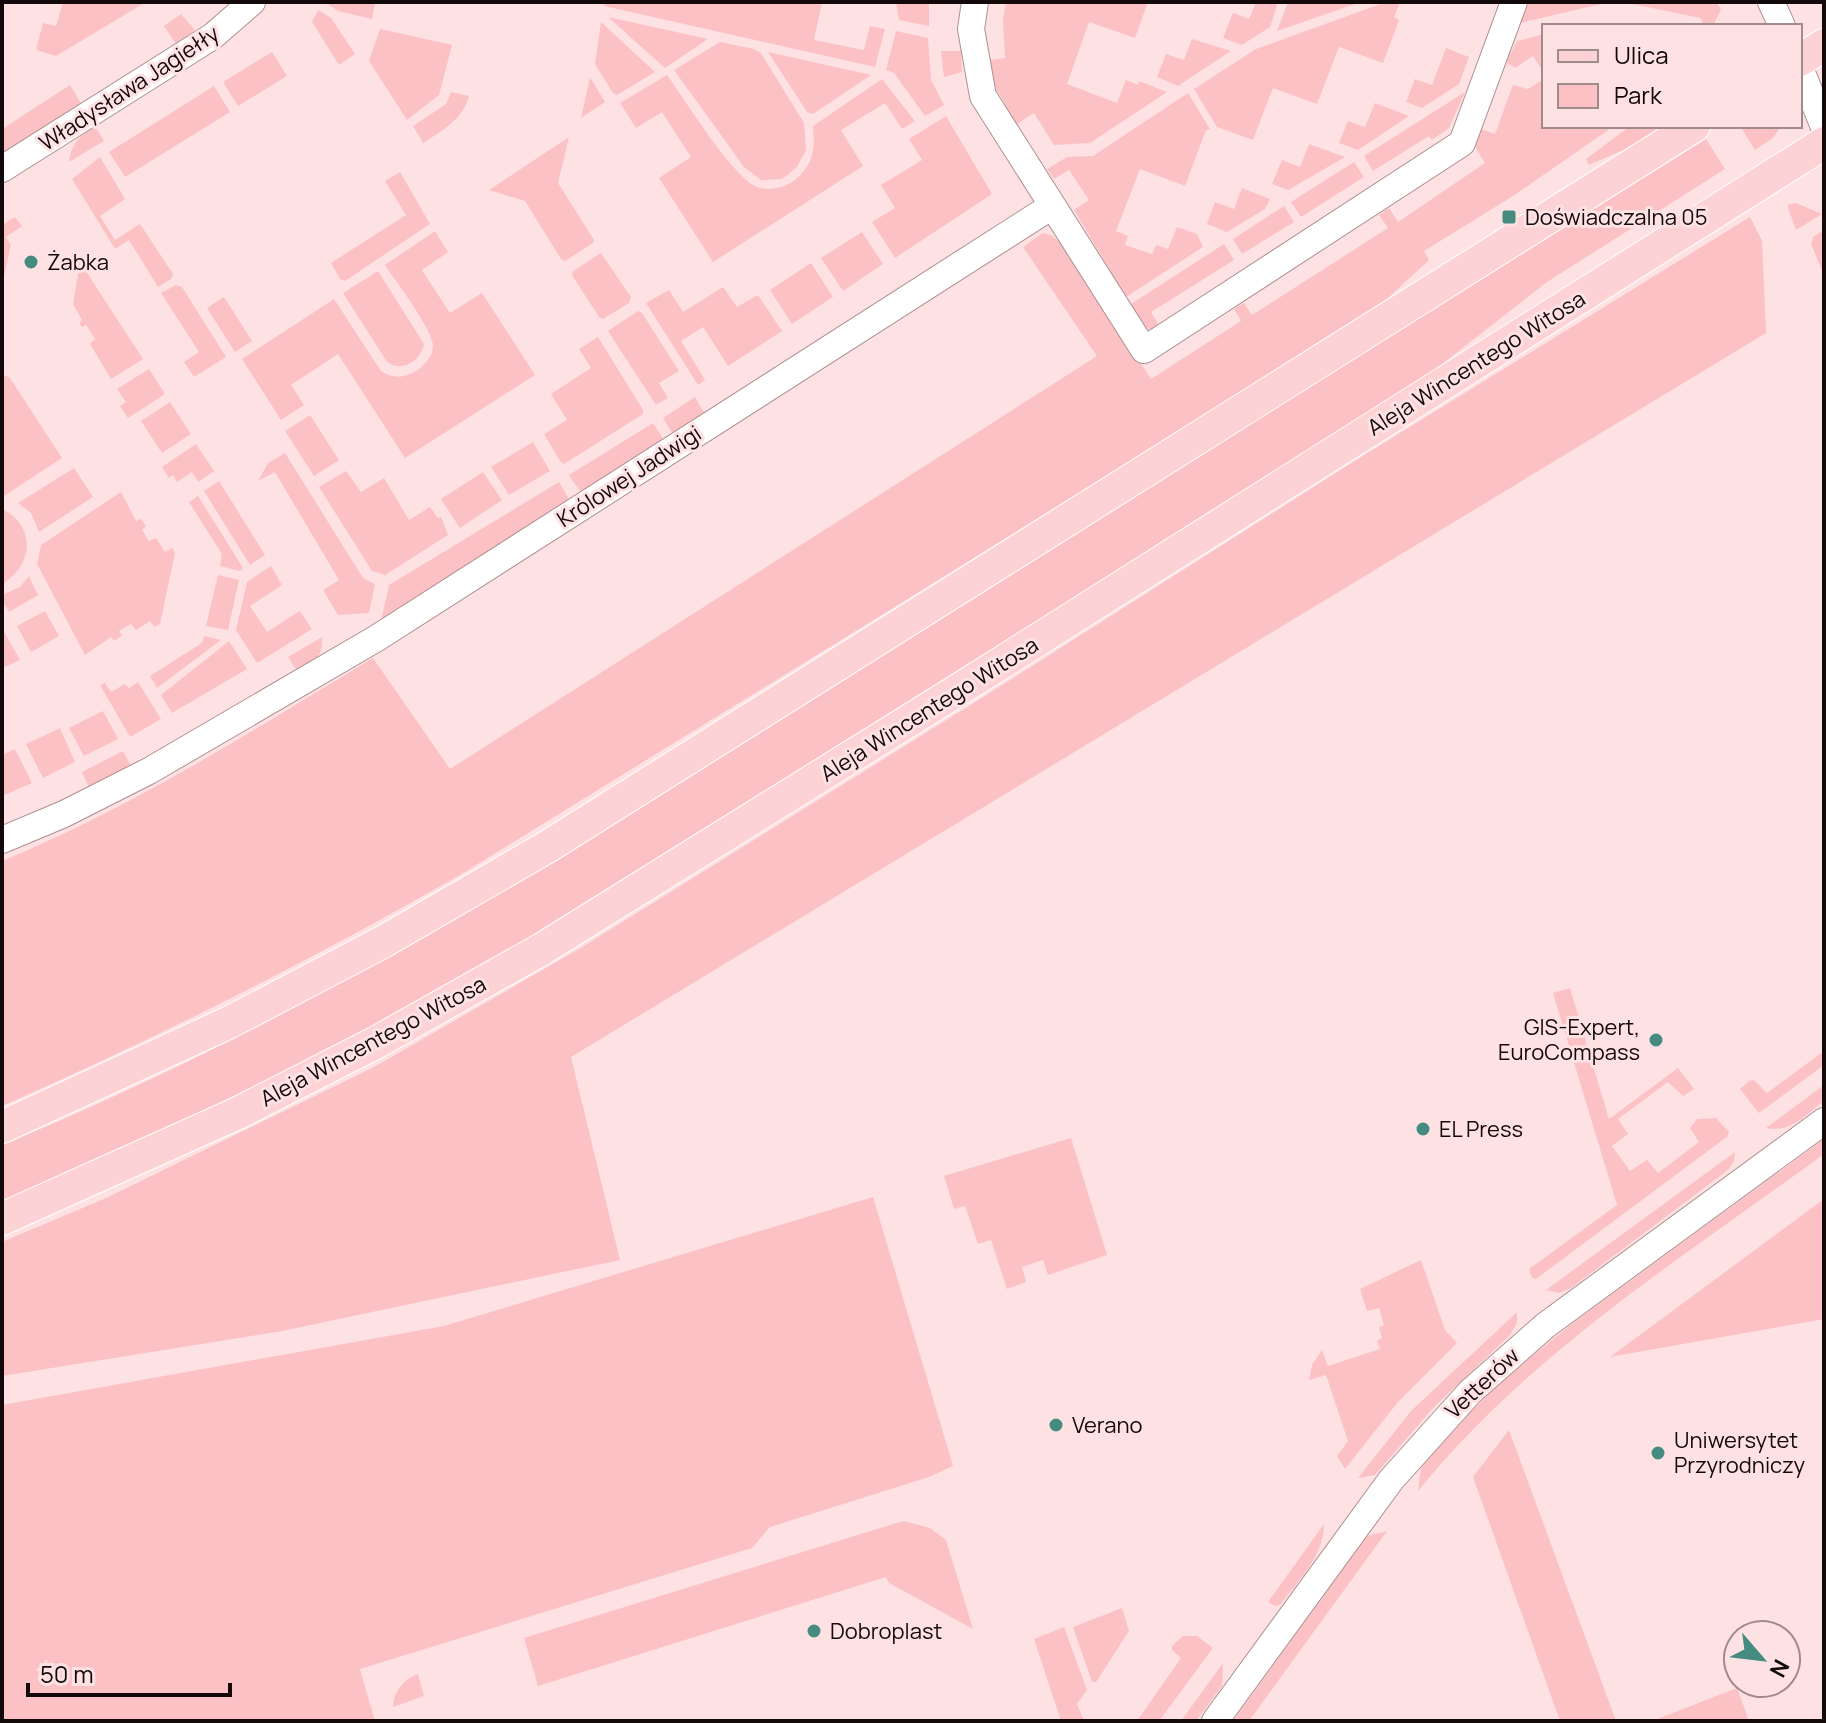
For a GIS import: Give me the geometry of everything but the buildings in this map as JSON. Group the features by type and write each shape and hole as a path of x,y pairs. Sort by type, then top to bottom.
{"main road":[{"path":"1802,59 1824,45"},
{"path":"2,1127 230,1022 381,943 547,847 1691,128"},
{"name":"Aleja Wincentego Witosa","path":"2,1219 238,1113 375,1043 528,957 676,867 1824,143"}],"street":[{"name":"Władysława Jagiełły","path":"2,169 213,36 252,2"},
{"path":"975,2 971,29 983,96 1144,350 1462,143 1514,2"},
{"path":"1771,2 1781,24"},
{"path":"1802,73 1824,127"},
{"name":"Królowej Jadwigi","path":"2,840 64,814 149,771 373,641 1052,206"},
{"name":"Vetterów","path":"1215,1721 1380,1495 1416,1449 1470,1392 1546,1325 1824,1121"}],"green space":[{"path":"63,2 146,2 56,56 36,50 43,23 56,26"},
{"path":"325,2 375,2 372,19 338,11"},
{"path":"605,2 822,2 814,40 864,50 870,26 885,29 875,67 604,6"},
{"path":"896,2 929,2 929,26 899,20"},
{"path":"1006,2 1148,2 1135,38 1089,22 1067,84 1117,103 1126,80 1138,85 1139,81 1167,92 1090,143 1054,145 1034,113 1017,124 991,80 989,60 1005,58 1003,20"},
{"path":"1256,2 1278,2 1270,27 1242,45 1223,38 1233,13 1249,19"},
{"path":"1288,2 1361,2 1277,31"},
{"path":"1386,2 1400,2 1394,17 1399,20 1383,63 1339,47 1317,104 1273,88 1253,140 1217,127 1194,89 1256,49"},
{"path":"1529,2 1605,2 1605,3 1520,23"},
{"path":"1623,2 1716,2 1721,9 1714,24 1704,24 1700,18"},
{"path":"318,10 331,18 355,54 339,65 312,22"},
{"path":"181,14 195,30 176,44 164,26"},
{"path":"608,17 708,39 665,68"},
{"path":"601,22 655,72 617,95 595,64"},
{"path":"380,29 452,45 439,95 407,120 369,61"},
{"path":"896,31 928,38 931,80 944,105 925,116 894,73 886,70"},
{"path":"1542,35 1542,70 1533,56 1515,68 1506,62 1517,41"},
{"path":"1192,39 1231,51 1178,86 1157,77 1166,54 1184,60"},
{"path":"720,42 761,53 804,123 806,150 797,167 782,179 761,180 744,167 674,70"},
{"path":"1446,48 1469,57 1459,84 1422,108 1406,102 1415,79 1432,85"},
{"path":"941,51 961,51 962,72 944,77"},
{"path":"272,52 287,76 238,106 223,82"},
{"path":"768,52 871,75 813,114 807,112"},
{"path":"667,75 733,167 755,186 765,189 795,180 812,156 813,126 882,79 915,121 902,129 885,103 841,130 863,166 713,262 659,178 691,157 662,112 636,128 620,103"},
{"path":"590,77 605,102 581,118"},
{"path":"1542,80 1542,128 1611,128 1513,196 1424,251 1429,260 1374,311 460,875 234,996 2,1106 2,861 145,792 373,658 450,769 1097,356 1023,247 1043,233 1051,235 1067,248 1151,379 1241,321 1234,309 1244,303 1252,315 1388,228 1379,215 1389,208 1398,222 1485,163 1471,140 1476,127 1495,134 1513,85 1528,89"},
{"path":"70,85 81,103 2,154 2,129"},
{"path":"214,86 230,112 125,177 109,152"},
{"path":"451,92 469,96 462,112 451,124 423,143 413,126 446,104"},
{"path":"1465,92 1449,128 1432,140 1429,136 1373,171 1364,156"},
{"path":"1188,93 1210,129 1206,130 1185,186 1140,169 1116,231 1128,236 1125,245 1152,254 1156,245 1168,249 1177,227 1197,234 1203,247 1126,297 1074,210 1089,200 1069,170 1054,179 1047,169 1067,157 1093,156"},
{"path":"1375,103 1409,116 1358,150 1339,143 1348,121 1365,127"},
{"path":"946,116 992,194 895,258 872,222 895,208 881,185 922,160 909,139"},
{"path":"95,126 104,141 69,162 77,141"},
{"path":"1627,128 1666,128 1589,165 1586,159"},
{"path":"1741,128 1780,128 1773,138 1755,150"},
{"path":"569,137 558,183 594,240 565,261 525,201 489,190"},
{"path":"1706,139 1725,169 1547,282 1415,385 570,917 302,1068 2,1205 2,1145 120,1094 235,1038 460,915 679,783"},
{"path":"1309,144 1345,157 1288,190 1272,184 1282,160 1300,167"},
{"path":"100,157 125,199 100,216 115,240 140,224 173,274 171,279 158,287 129,240 115,249 72,179"},
{"path":"1354,162 1364,177 1301,217 1291,202"},
{"path":"400,172 430,224 345,281 340,279 331,263 406,215 385,181"},
{"path":"1242,188 1270,199 1265,209 1227,232 1207,224 1215,202 1234,209"},
{"path":"1796,203 1822,214 1796,230 1787,205"},
{"path":"1284,206 1294,222 1242,254 1233,239"},
{"path":"15,217 22,226 6,237 11,245 2,285 2,225"},
{"path":"1750,217 1762,241 1766,333 571,1057 620,1260 282,1331 2,1376 2,1242 106,1198 374,1067 579,949 1353,462"},
{"path":"1824,230 1824,275 1811,244 1813,237"},
{"path":"435,231 448,252 422,270 450,313 482,293 535,375 405,458 338,354 291,385 304,405 281,420 242,359 334,299 381,371 403,376 416,371 428,360 433,350 431,339 385,265"},
{"path":"862,232 883,264 843,291 821,258"},
{"path":"1224,244 1234,260 1151,312 1160,327 1146,329 1131,304"},
{"path":"601,253 631,297 629,303 603,319 572,275 573,271"},
{"path":"80,262 143,359 111,379 90,344 95,339 86,325 82,327 79,323 82,320 73,304"},
{"path":"811,263 833,297 792,324 770,290"},
{"path":"378,271 424,344 419,356 405,366 387,362 343,293"},
{"path":"176,285 182,287 226,357 194,377 184,362 199,352 161,293"},
{"path":"723,287 737,307 758,295 782,331 728,366 703,327 681,341 705,380 698,385 646,303 669,290 683,312"},
{"path":"224,297 252,341 235,352 207,308"},
{"path":"638,311 679,371 659,383 668,398 656,405 608,331"},
{"path":"598,337 643,414 564,464 544,434 567,420 551,394 591,368 579,349"},
{"path":"149,369 165,394 128,418 120,406 126,402 117,389"},
{"path":"4,375 10,378 62,458 2,496"},
{"path":"695,397 705,414 673,434 663,418"},
{"path":"170,402 191,434 162,453 141,421"},
{"path":"310,415 339,460 314,476 285,431"},
{"path":"653,423 664,440 581,493 569,475"},
{"path":"533,442 550,471 509,495 491,467"},
{"path":"196,444 214,471 198,482 192,472 177,482 173,475 169,478 162,467"},
{"path":"285,453 363,578 375,584 369,613 338,615 323,590 339,580 275,472 258,481 268,463"},
{"path":"74,468 93,497 39,532 31,513 18,503"},
{"path":"346,471 361,492 384,478 409,520 430,507 438,518 441,517 448,535 385,575 372,571 319,487"},
{"path":"483,472 502,500 460,528 441,499"},
{"path":"219,481 265,555 250,565 204,491"},
{"path":"559,482 570,501 381,621 389,585"},
{"path":"121,492 136,521 141,519 146,526 142,530 149,541 156,538 165,552 172,548 175,553 160,624 154,627 150,621 136,630 131,624 119,631 122,636 114,641 111,637 85,655 37,564 41,545"},
{"path":"198,496 243,568 240,571 220,566 222,554 189,502"},
{"path":"2,509 21,525 27,546 20,567 2,584"},
{"path":"271,566 282,585 250,606 267,632 300,611 312,629 257,663 236,630 247,582"},
{"path":"218,575 239,580 228,630 206,626"},
{"path":"29,576 38,595 9,612 2,595 20,587"},
{"path":"45,611 59,636 31,652 17,626"},
{"path":"2,628 20,660 2,668"},
{"path":"204,636 221,640 157,688 150,676 202,643"},
{"path":"322,637 319,655 299,674 288,657"},
{"path":"229,641 247,669 172,713 161,695"},
{"path":"138,682 161,719 130,737 100,685 105,683 111,692 125,684 129,688"},
{"path":"103,711 118,739 84,756 69,728"},
{"path":"60,728 75,762 43,778 26,744"},
{"path":"15,749 32,783 2,796 2,755"},
{"path":"123,751 132,768 90,790 82,772"},
{"path":"1570,988 1609,1119 1678,1068 1694,1089 1683,1096 1668,1082 1618,1119 1628,1134 1612,1146 1630,1171 1647,1160 1658,1173 1699,1142 1690,1128 1697,1119 1716,1118 1729,1132 1728,1136 1536,1279 1532,1278 1529,1269 1617,1205 1553,993"},
{"path":"1824,1051 1824,1065 1759,1113 1740,1089 1754,1080 1767,1093"},
{"path":"1824,1085 1824,1101 1804,1117 1790,1126 1766,1128"},
{"path":"1071,1138 1107,1255 1048,1275 1043,1260 1022,1267 1026,1282 1007,1289 991,1240 978,1244 965,1206 954,1209 944,1176"},
{"path":"1824,1139 1824,1154 1663,1270 1558,1351 1462,1441 1418,1491 1421,1467 1466,1416 1509,1375 1573,1323"},
{"path":"1735,1152 1728,1170 1571,1288 1559,1293 1546,1290"},
{"path":"873,1197 953,1466 929,1477 770,1527 752,1548 360,1669 375,1721 2,1721 2,1405 444,1326"},
{"path":"1824,1199 1824,1319 1610,1357"},
{"path":"1421,1260 1445,1330 1457,1343 1398,1402 1345,1469 1337,1456 1348,1441 1326,1375 1309,1380 1312,1365 1322,1350 1328,1366 1380,1349 1377,1341 1382,1338 1379,1327 1384,1325 1379,1308 1367,1311 1360,1289"},
{"path":"1517,1312 1517,1323 1510,1335 1434,1407 1375,1475 1358,1478 1411,1411"},
{"path":"1509,1430 1616,1721 1560,1721 1473,1477"},
{"path":"903,1521 930,1528 946,1540 973,1629 889,1583 886,1577 538,1686 524,1638"},
{"path":"1324,1524 1320,1547 1302,1577 1280,1605 1268,1602"},
{"path":"1387,1531 1249,1721 1233,1721 1367,1536"},
{"path":"1122,1608 1129,1631 1096,1682 1092,1682 1073,1627"},
{"path":"1064,1627 1087,1690 1077,1704 1084,1721 1061,1721 1034,1639"},
{"path":"1183,1636 1197,1636 1213,1648 1159,1721 1137,1721 1181,1658 1172,1646"},
{"path":"1223,1663 1222,1686 1196,1721 1181,1721"},
{"path":"418,1674 424,1696 393,1707 400,1687"},
{"path":"1722,1694 1722,1699 1741,1699 1749,1721 1652,1721"}],"place":[{"name":"Doświadczalna 05","path":"1509,217"},
{"name":"Żabka","path":"31,262"},
{"name":"GIS-Expert, EuroCompass","path":"1656,1040"},
{"name":"EL Press","path":"1423,1129"},
{"name":"Verano","path":"1056,1425"},
{"name":"Uniwersytet Przyrodniczy","path":"1658,1453"},
{"name":"Dobroplast","path":"814,1631"}]}
